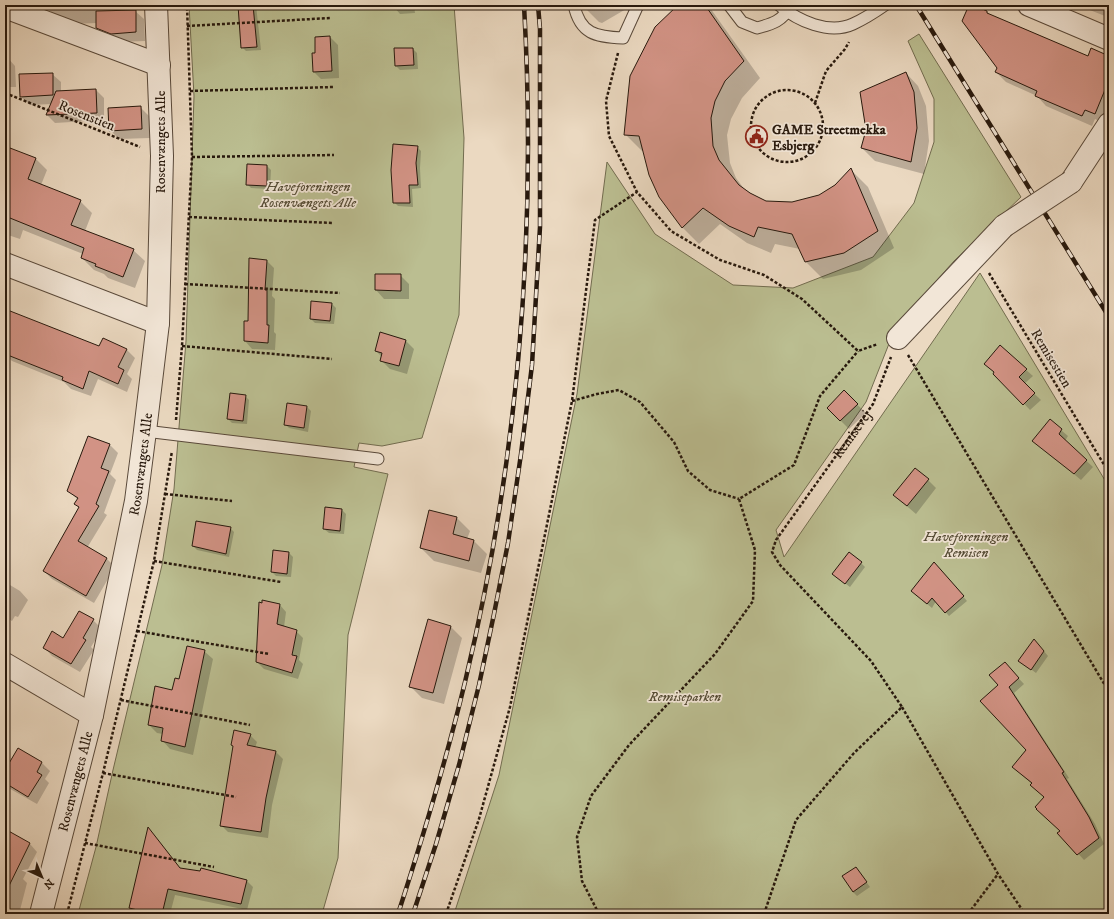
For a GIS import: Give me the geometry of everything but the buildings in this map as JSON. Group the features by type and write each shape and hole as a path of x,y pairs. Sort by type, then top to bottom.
{"street":[{"name":"Rosenvængets Alle","path":"41,914 92,715 136,501 145,431 158,323 162,156 156,5"},
{"path":"1029,5 1109,39"},
{"path":"5,7 159,66"},
{"path":"898,338 1004,226 1071,182 1109,124"},
{"path":"5,264 158,323"},
{"path":"5,664 92,715"}],"lane":[{"path":"574,5 576,15 586,30 599,37 623,38 638,5"},
{"path":"729,5 742,22 757,28 775,23 786,7 808,22 828,28 852,25 885,5"},
{"path":"145,431 378,458"}],"path":[{"path":"188,26 330,18"},
{"path":"815,103 826,71 845,49 861,20"},
{"path":"623,38 618,49 606,100 609,136 637,192 671,231 720,260 764,275 802,299 858,351"},
{"path":"190,91 333,87"},
{"path":"786,90 797,91 815,103 823,120 823,130 815,148 809,154 791,162 770,158 761,151 754,141 751,129 752,118 756,107 764,98 774,92 786,90"},
{"name":"Rosenstien","path":"5,93 162,156"},
{"path":"192,157 334,155"},
{"path":"446,914 479,819 510,707 572,401 595,220 637,192"},
{"path":"189,217 333,223"},
{"name":"Remisestien","path":"977,254 1109,473"},
{"path":"185,284 340,293"},
{"path":"572,401 619,390 640,402 674,442 688,471 710,490 739,499 794,465 820,396 858,351 898,338 1109,692"},
{"name":"Remisevej","path":"898,338 873,404 776,540 772,552 780,565 871,661 902,707"},
{"path":"182,346 332,359"},
{"path":"165,494 232,501"},
{"path":"599,914 582,881 577,837 591,796 629,745 715,654 753,601 755,550 739,499"},
{"path":"154,561 281,582"},
{"path":"137,631 269,654"},
{"path":"120,700 250,725"},
{"path":"764,914 796,820 854,753 902,707 998,874 1025,914"},
{"path":"103,773 236,797"},
{"path":"85,843 214,868"},
{"path":"968,914 998,874"},
{"path":"68,910 88,914"}],"green space":[{"name":"Haveforeningen Rosenvængets Alle","path":"189,5 454,5 464,138 459,315 422,438 382,446 359,443 354,467 388,474 348,635 338,858 322,914 78,914 96,847 162,565 174,489 186,341 194,96"},
{"path":"919,34 1021,197 954,261 896,326 866,402 776,530 784,557 980,273 1109,487 1109,914 454,914 499,775 577,394 607,162 655,234 733,285 793,288 873,257 914,203 934,142 934,99 908,41"}],"railway":[{"path":"398,914 434,799 465,682 483,599 498,515 510,431 519,346 525,261 528,175 524,5"},
{"path":"413,914 436,844 459,765 479,685 508,543 521,454 532,365 540,227 540,29 538,5"},
{"path":"916,5 1109,317"}],"place":[{"name":"GAME Streetmekka Esbjerg","path":"757,137"}],"park label":[{"name":"Haveforeningen Remisen","path":"966,544"},
{"name":"Remiseparken","path":"685,696"}]}
